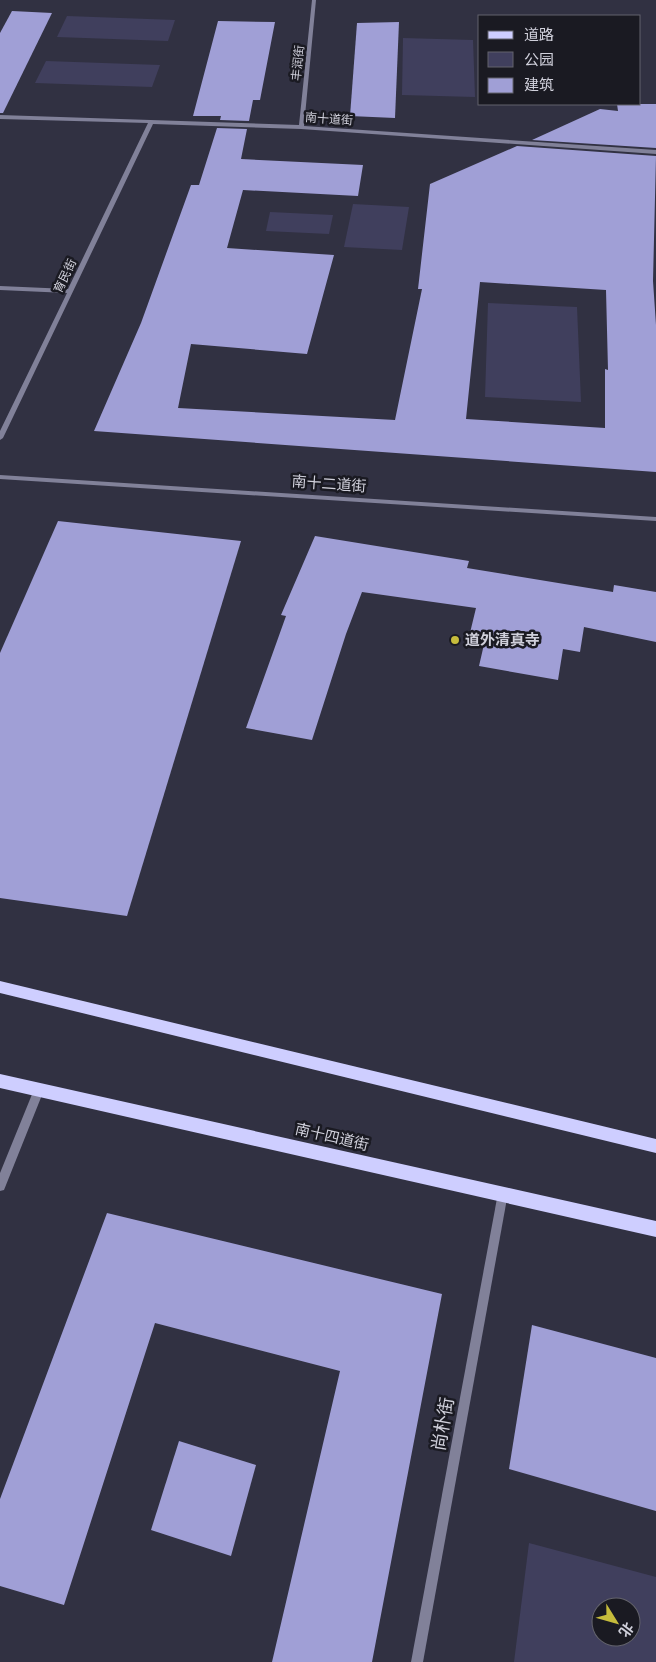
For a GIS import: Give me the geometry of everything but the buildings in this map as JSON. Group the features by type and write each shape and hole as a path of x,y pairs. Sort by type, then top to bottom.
{"main road":[{"path":"0,987 656,1146"},
{"name":"南十四道街","path":"0,1081 504,1193 656,1229"}],"street":[{"name":"丰润街","path":"301,127 314,0"},
{"name":"南十道街","path":"0,117 301,127 656,152"},
{"name":"育民街","path":"0,438 151,123"},
{"path":"0,288 71,291"},
{"name":"南十二道街","path":"0,477 656,519"},
{"path":"0,1186 38,1090"},
{"name":"尚朴街","path":"417,1662 504,1193"}],"green space":[{"path":"67,16 175,20 168,41 57,37"},
{"path":"403,38 473,40 475,97 402,95"},
{"path":"46,61 160,65 152,87 35,83"},
{"path":"353,204 409,207 402,250 344,247"},
{"path":"270,212 333,215 329,234 266,231"},
{"path":"488,303 577,307 581,402 485,397"},
{"path":"529,1543 656,1577 656,1662 514,1662"}],"place":[{"name":"道外清真寺","path":"455,640"}]}
